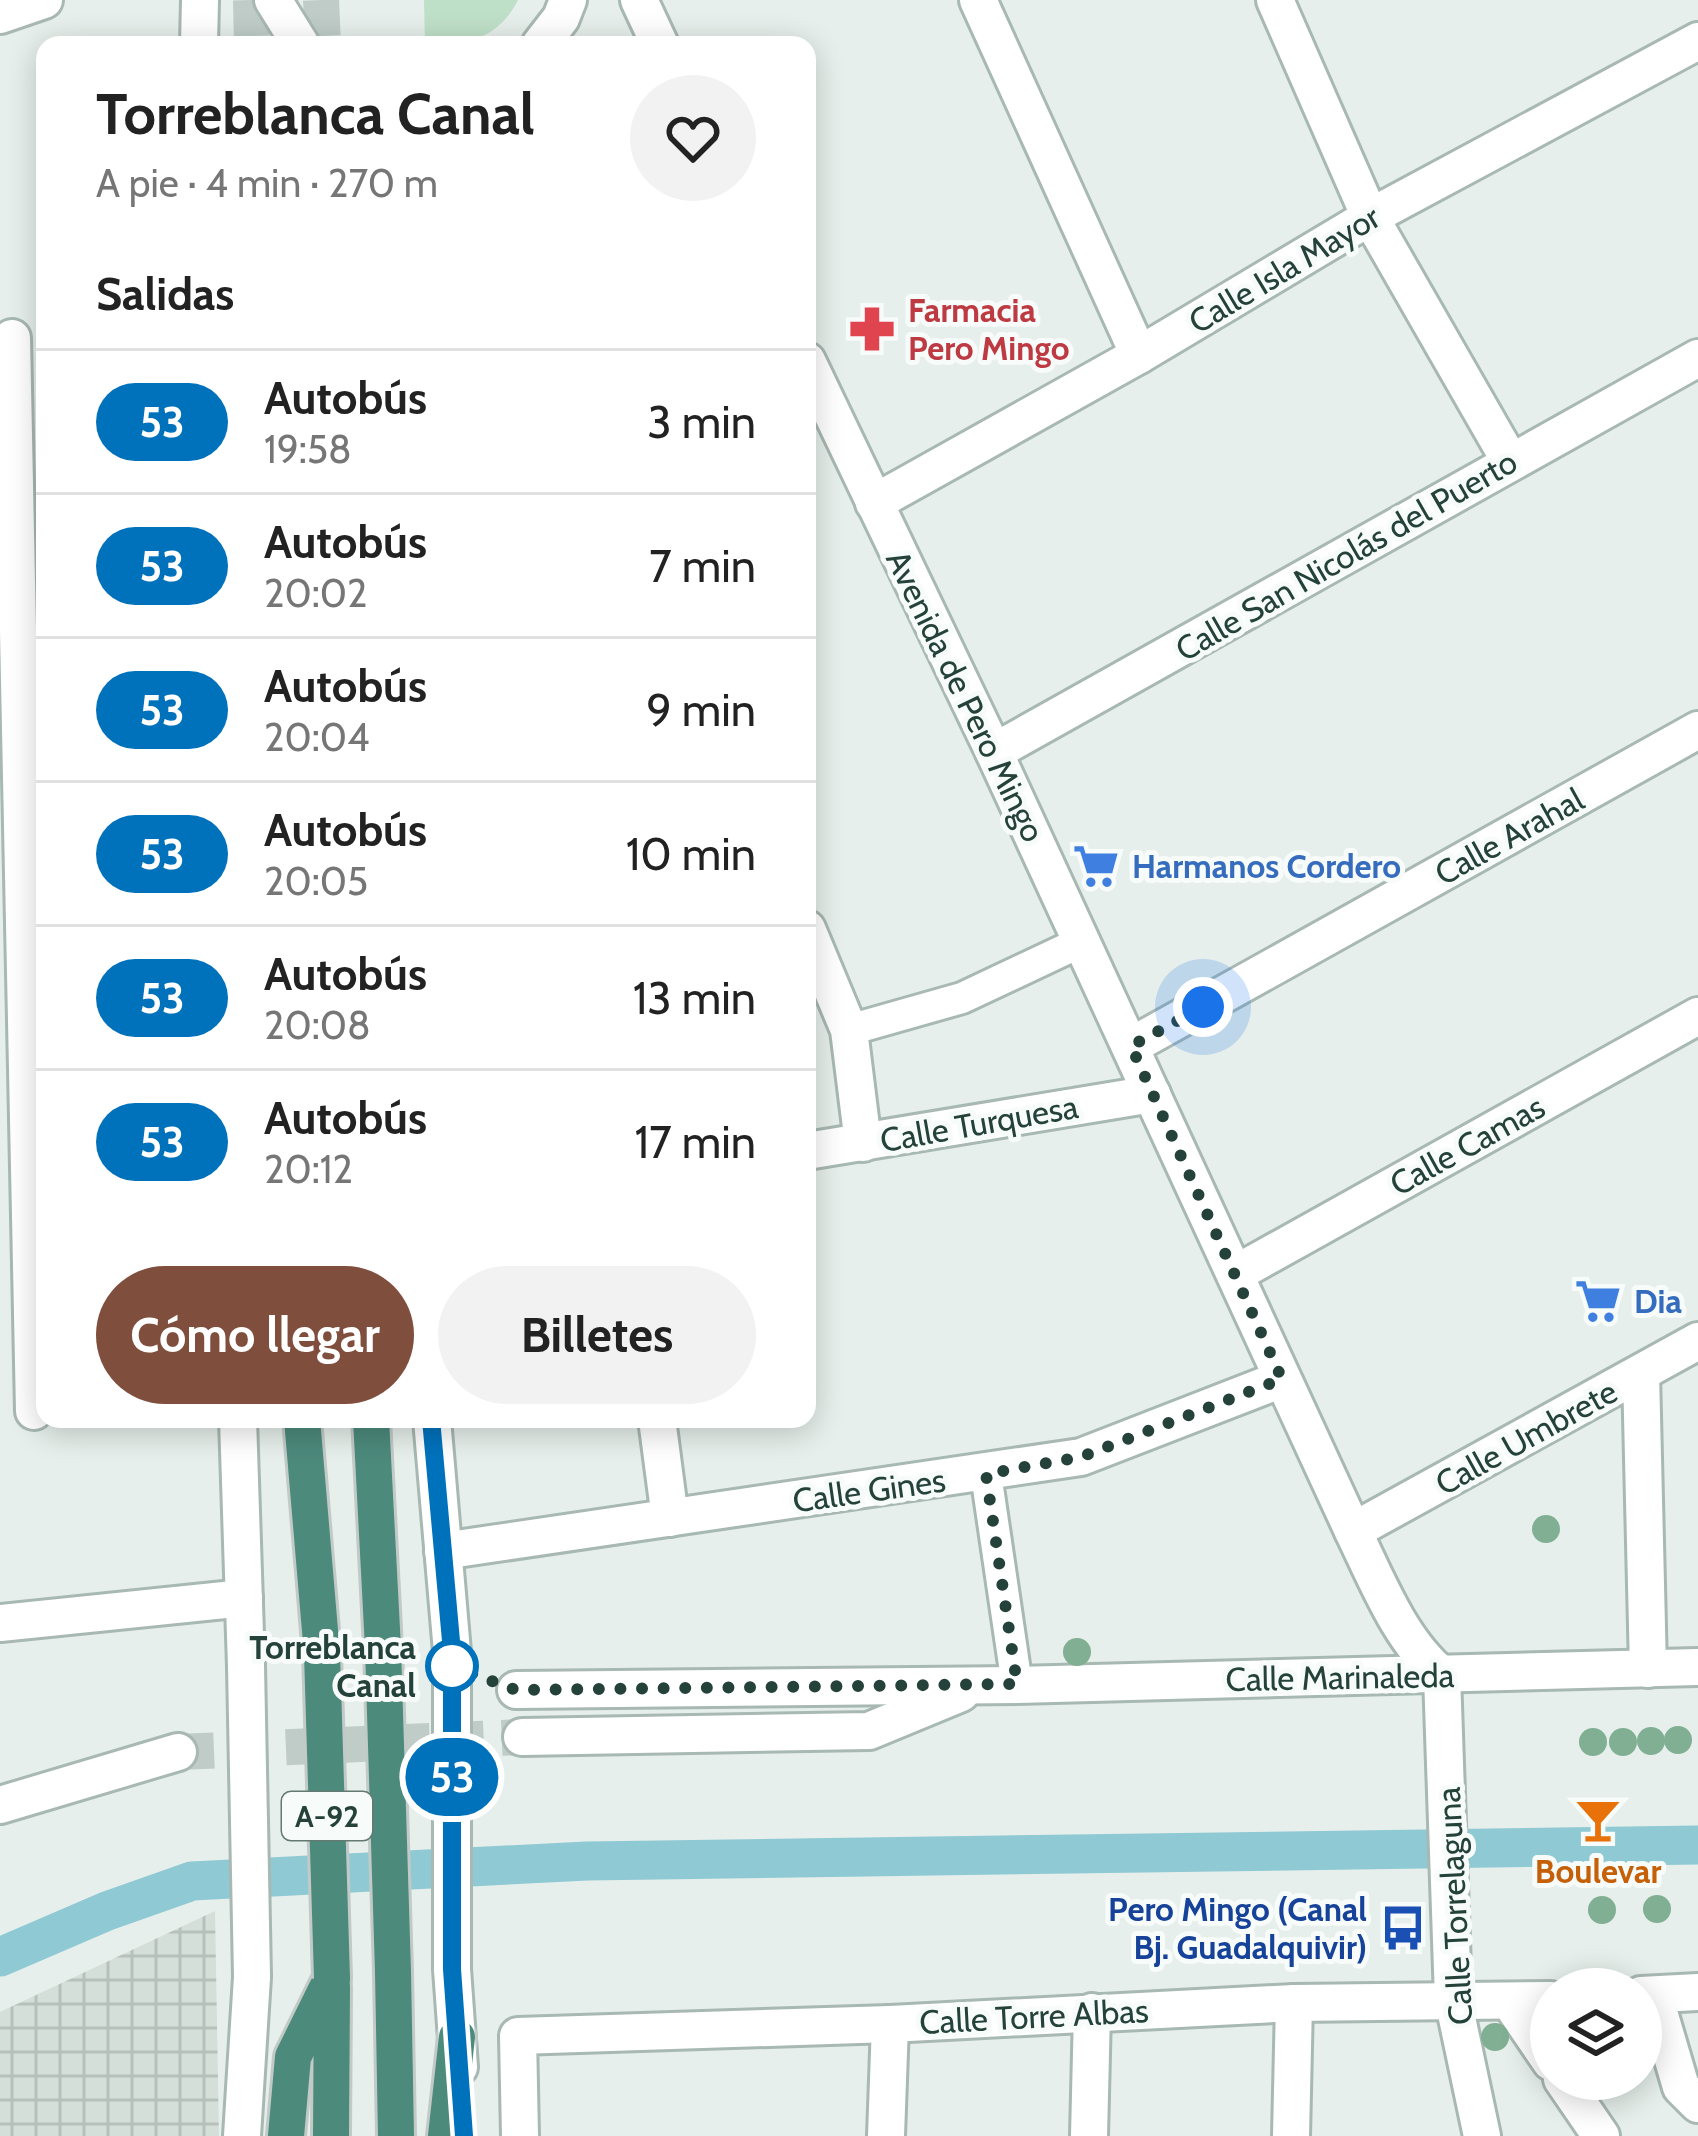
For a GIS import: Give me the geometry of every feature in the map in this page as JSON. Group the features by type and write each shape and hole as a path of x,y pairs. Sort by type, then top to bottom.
{"highway":[{"name":"A-92","path":"303,1428 322,1654 332,1978 331,2136"},
{"name":"A-92","path":"371,1428 383,1648 396,2136"},
{"path":"286,2136 293,2057 332,1978"},
{"path":"446,2136 458,2038"}],"street":[{"path":"0,15 44,0"},
{"path":"199,36 200,0"},
{"path":"273,0 295,36"},
{"path":"547,36 568,0"},
{"path":"639,0 656,36"},
{"path":"978,0 1139,355"},
{"path":"1275,0 1370,217 1510,461"},
{"name":"Calle Isla Mayor","path":"874,503 1139,355 1370,217 1698,41"},
{"path":"19,337 26,1411"},
{"name":"Calle San Nicolás del Puerto","path":"994,752 1698,358"},
{"name":"Avenida de Pero Mingo","path":"816,380 1083,941 1353,1531 1426,1663 1442,1675"},
{"name":"Calle Arahal","path":"1131,1046 1698,730"},
{"path":"849,1030 962,998 1083,941"},
{"path":"816,951 849,1030 863,1143"},
{"name":"Calle Camas","path":"1235,1274 1698,1016"},
{"name":"Calle Turquesa","path":"816,1150 1152,1094"},
{"name":"Calle Umbrete","path":"1353,1531 1698,1341"},
{"path":"1641,1373 1648,1669"},
{"name":"Calle Gines","path":"443,1551 1081,1457 1282,1379"},
{"path":"238,1428 252,1977 242,2136"},
{"path":"432,1428 452,1652 452,1969 464,2136"},
{"path":"658,1428 670,1518"},
{"path":"986,1474 999,1685"},
{"path":"0,1623 244,1598"},
{"name":"Calle Marinaleda","path":"516,1690 999,1685 1698,1667"},
{"name":"Calle Torrelaguna","path":"1442,1675 1453,1999 1482,2136"},
{"name":"Calle Marinaleda","path":"522,1737 869,1731 999,1685"},
{"path":"0,1805 178,1752"},
{"path":"1662,1994 1698,1992"},
{"name":"Calle Torre Albas","path":"520,2136 518,2036 890,2024 1294,2003 1530,2001"},
{"path":"1510,2002 1530,2031"},
{"path":"1291,2136 1294,2003"},
{"path":"1089,2136 1092,2012"},
{"path":"886,2136 890,2024"},
{"path":"1662,2036 1681,2087 1698,2104"},
{"path":"1576,2100 1601,2136"}],"shaded area":[{"path":"215,1911 219,2136 0,2136 0,2012"}],"green space":[{"path":"424,0 518,0 501,24 483,36 425,36"}],"waterway":[{"path":"0,1957 192,1881 587,1861 1698,1845"}],"tunnel":[{"path":"251,0 252,36"},
{"path":"321,0 323,36"},
{"path":"178,1752 522,1737"}],"bus line":[{"name":"53","path":"432,1428 452,1652 452,1969 464,2136"}],"place":[{"name":"Farmacia Pero Mingo","path":"872,329"},
{"name":"Harmanos Cordero","path":"1096,866"},
{"name":"Dia","path":"1598,1301"},
{"name":"Torreblanca Canal","path":"452,1666"},
{"name":"Boulevar","path":"1598,1820"},
{"name":"Pero Mingo (Canal Bj. Guadalquivir)","path":"1403,1928"}],"route":[{"path":"452,1666 516,1690 1017,1684 986,1474 1081,1457 1282,1379 1131,1046 1203,1007"}]}
